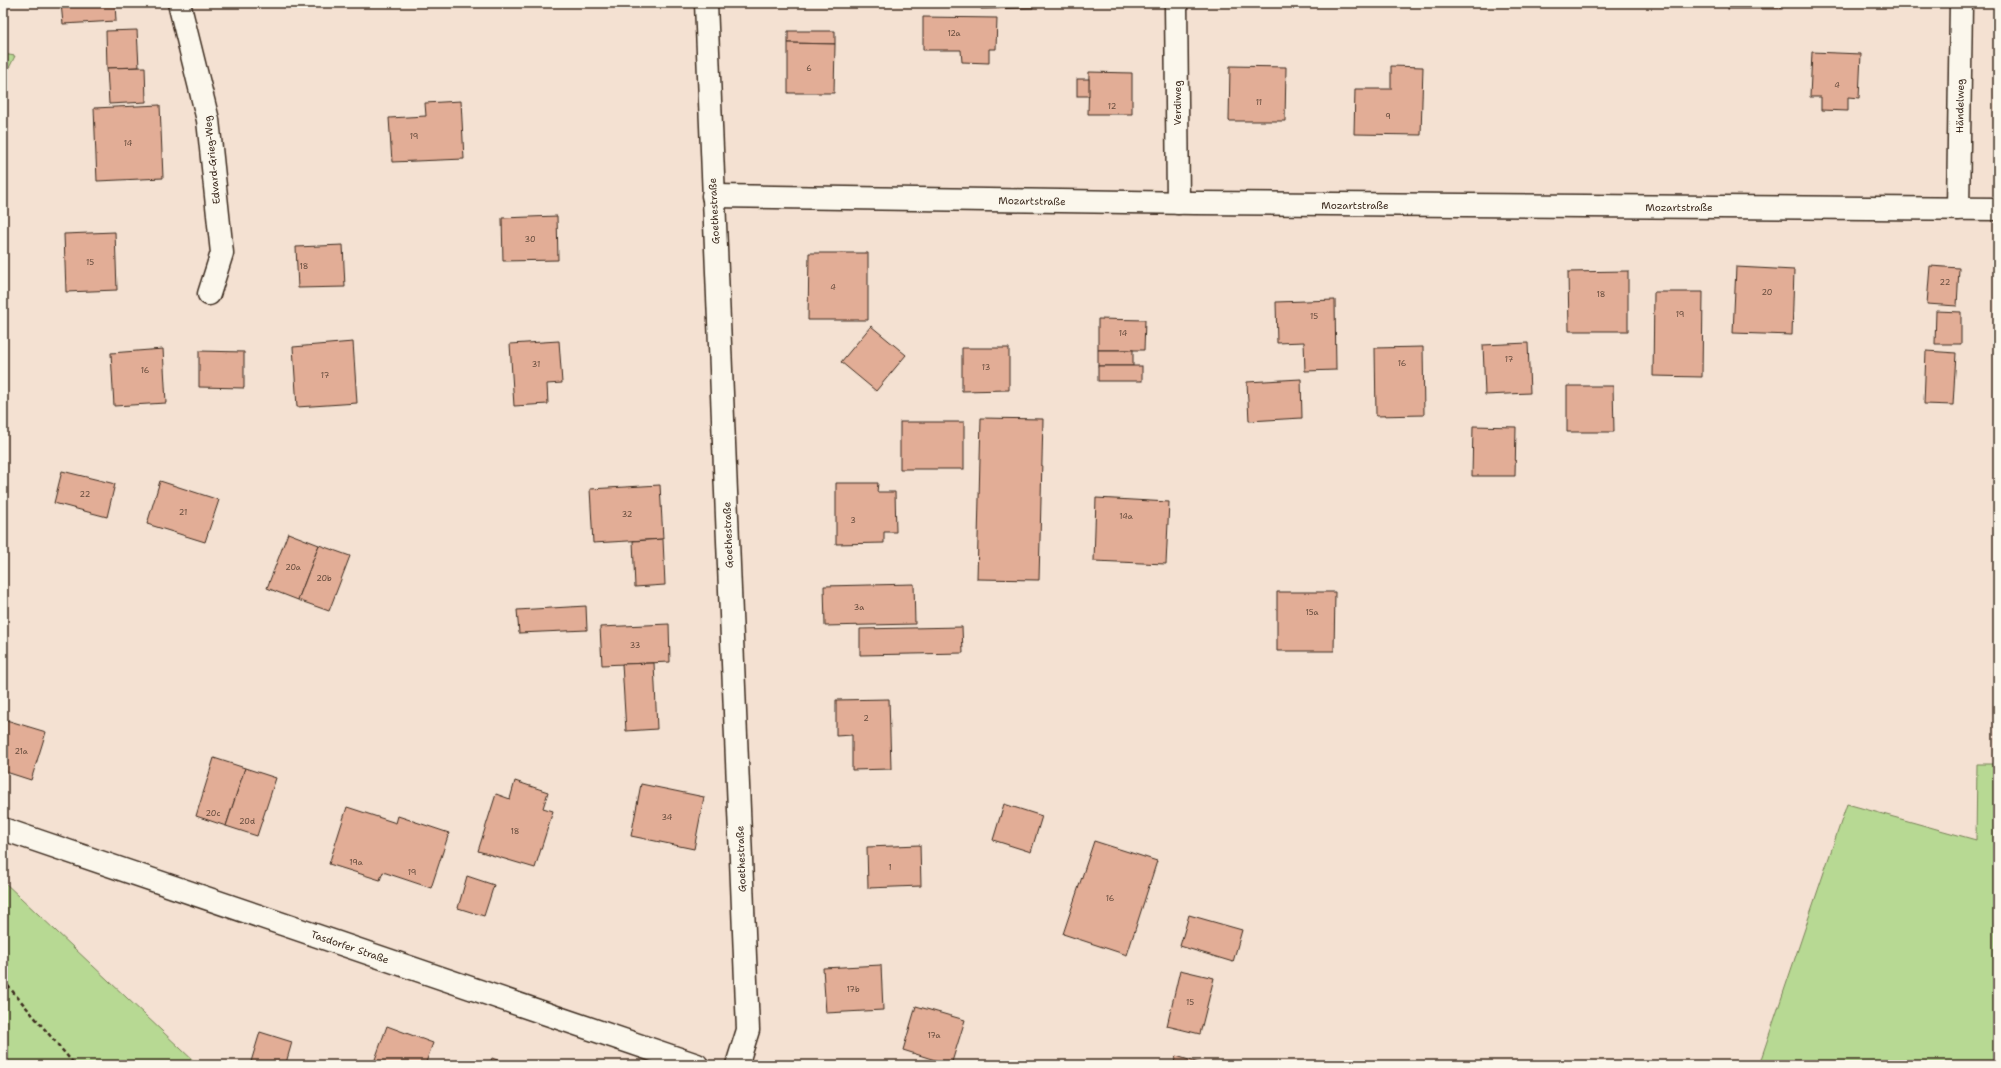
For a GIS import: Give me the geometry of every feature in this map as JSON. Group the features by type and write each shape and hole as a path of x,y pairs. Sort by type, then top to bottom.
{"street":[{"name":"Edvard-Grieg-Weg","path":"179,3 208,120 222,253 209,294"},
{"name":"Goethestraße","path":"706,3 748,1030 737,1065"},
{"name":"Verdiweg","path":"1176,3 1178,203"},
{"name":"Händelweg","path":"1958,209 1961,3"},
{"name":"Mozartstraße","path":"713,196 1178,203 1998,209"},
{"name":"Tasdorfer Straße","path":"3,829 696,1065"}],"path":[{"path":"3,980 75,1065"}],"green space":[{"path":"3,54 15,56 3,80"},
{"path":"1977,764 1998,764 1998,1065 1759,1065 1847,804 1976,840"},
{"path":"3,881 198,1065 3,1065"}],"building":[{"path":"61,3 115,3 116,21 63,24"},
{"path":"981,3 1033,3 1033,8 981,9"},
{"path":"1728,3 1782,3 1782,9 1728,9"},
{"path":"923,17 997,18 996,49 989,49 989,63 962,62 961,50 923,50"},
{"path":"137,30 139,67 107,68 106,31"},
{"path":"788,31 835,31 835,44 788,43"},
{"path":"788,43 835,44 834,93 788,93"},
{"path":"1812,52 1861,54 1859,98 1848,97 1848,111 1821,110 1821,97 1810,97"},
{"path":"1230,66 1286,67 1285,121 1229,121"},
{"path":"1391,66 1423,67 1421,135 1354,134 1355,89 1391,89"},
{"path":"145,67 146,102 109,104 107,68"},
{"path":"1089,72 1132,73 1132,114 1088,114"},
{"path":"1077,79 1089,79 1089,96 1077,96"},
{"path":"461,101 464,159 392,162 389,118 426,116 425,103"},
{"path":"160,105 163,178 97,181 94,108"},
{"path":"557,216 558,260 503,261 502,218"},
{"path":"115,232 117,290 66,292 64,234"},
{"path":"343,245 345,287 298,288 296,247"},
{"path":"809,253 868,253 868,320 808,320"},
{"path":"1930,266 1959,268 1957,306 1927,304"},
{"path":"1736,267 1794,270 1792,335 1733,333"},
{"path":"1628,271 1628,331 1569,331 1568,272"},
{"path":"1654,292 1703,292 1702,377 1653,376"},
{"path":"1335,300 1336,370 1305,371 1304,342 1277,343 1276,302"},
{"path":"1936,311 1961,312 1961,344 1935,344"},
{"path":"1098,319 1145,320 1144,350 1098,350"},
{"path":"871,326 906,355 876,391 841,362"},
{"path":"559,341 562,383 547,384 548,404 514,406 510,344"},
{"path":"353,342 357,403 297,407 293,347"},
{"path":"1528,343 1530,393 1485,395 1483,345"},
{"path":"1423,347 1424,415 1376,416 1375,348"},
{"path":"962,348 1009,348 1009,390 962,391"},
{"path":"163,349 166,403 114,406 111,353"},
{"path":"1098,350 1133,350 1133,366 1098,366"},
{"path":"199,351 244,352 244,388 199,387"},
{"path":"1926,351 1956,353 1953,405 1924,404"},
{"path":"1098,366 1142,366 1142,381 1098,381"},
{"path":"1301,379 1302,418 1249,421 1247,382"},
{"path":"1567,386 1613,386 1614,432 1567,432"},
{"path":"981,418 1043,419 1039,580 977,579"},
{"path":"900,422 964,422 964,469 900,469"},
{"path":"1473,426 1516,427 1515,476 1472,476"},
{"path":"62,471 115,484 107,517 54,503"},
{"path":"160,481 219,500 205,542 147,524"},
{"path":"836,483 878,483 877,492 895,492 896,532 884,532 884,543 836,544"},
{"path":"660,485 663,539 593,543 590,489"},
{"path":"1096,498 1169,502 1166,564 1094,561"},
{"path":"288,533 319,545 298,600 267,588"},
{"path":"663,539 665,585 635,587 633,541"},
{"path":"319,545 350,556 329,611 298,600"},
{"path":"914,584 915,624 825,626 824,586"},
{"path":"1277,592 1335,592 1334,651 1277,651"},
{"path":"586,606 587,630 519,633 517,610"},
{"path":"669,624 670,662 602,665 600,627"},
{"path":"962,627 963,653 860,655 860,629"},
{"path":"654,663 657,729 626,731 622,664"},
{"path":"889,699 891,769 852,770 852,735 836,736 836,700"},
{"path":"3,719 46,732 31,780 3,771"},
{"path":"214,758 245,768 226,826 196,816"},
{"path":"245,768 276,778 257,836 226,826"},
{"path":"515,781 548,792 543,808 553,811 535,868 478,851 496,794 510,799"},
{"path":"641,784 704,797 694,849 631,836"},
{"path":"1004,804 1042,816 1031,852 993,840"},
{"path":"347,807 396,823 398,816 449,833 431,888 383,872 380,880 329,864"},
{"path":"1094,841 1157,861 1127,955 1063,934"},
{"path":"920,845 921,886 868,888 867,847"},
{"path":"467,876 494,885 484,916 458,908"},
{"path":"1189,915 1242,930 1233,962 1180,946"},
{"path":"881,965 883,1010 826,1013 823,968"},
{"path":"1180,970 1214,978 1200,1034 1167,1026"},
{"path":"916,1006 965,1020 951,1065 903,1050"},
{"path":"387,1026 433,1043 425,1065 373,1065"},
{"path":"260,1032 292,1042 286,1063 293,1065 250,1065"},
{"path":"1176,1056 1202,1064 1202,1065 1173,1065"},
{"path":"492,1058 511,1065 489,1065"}]}
